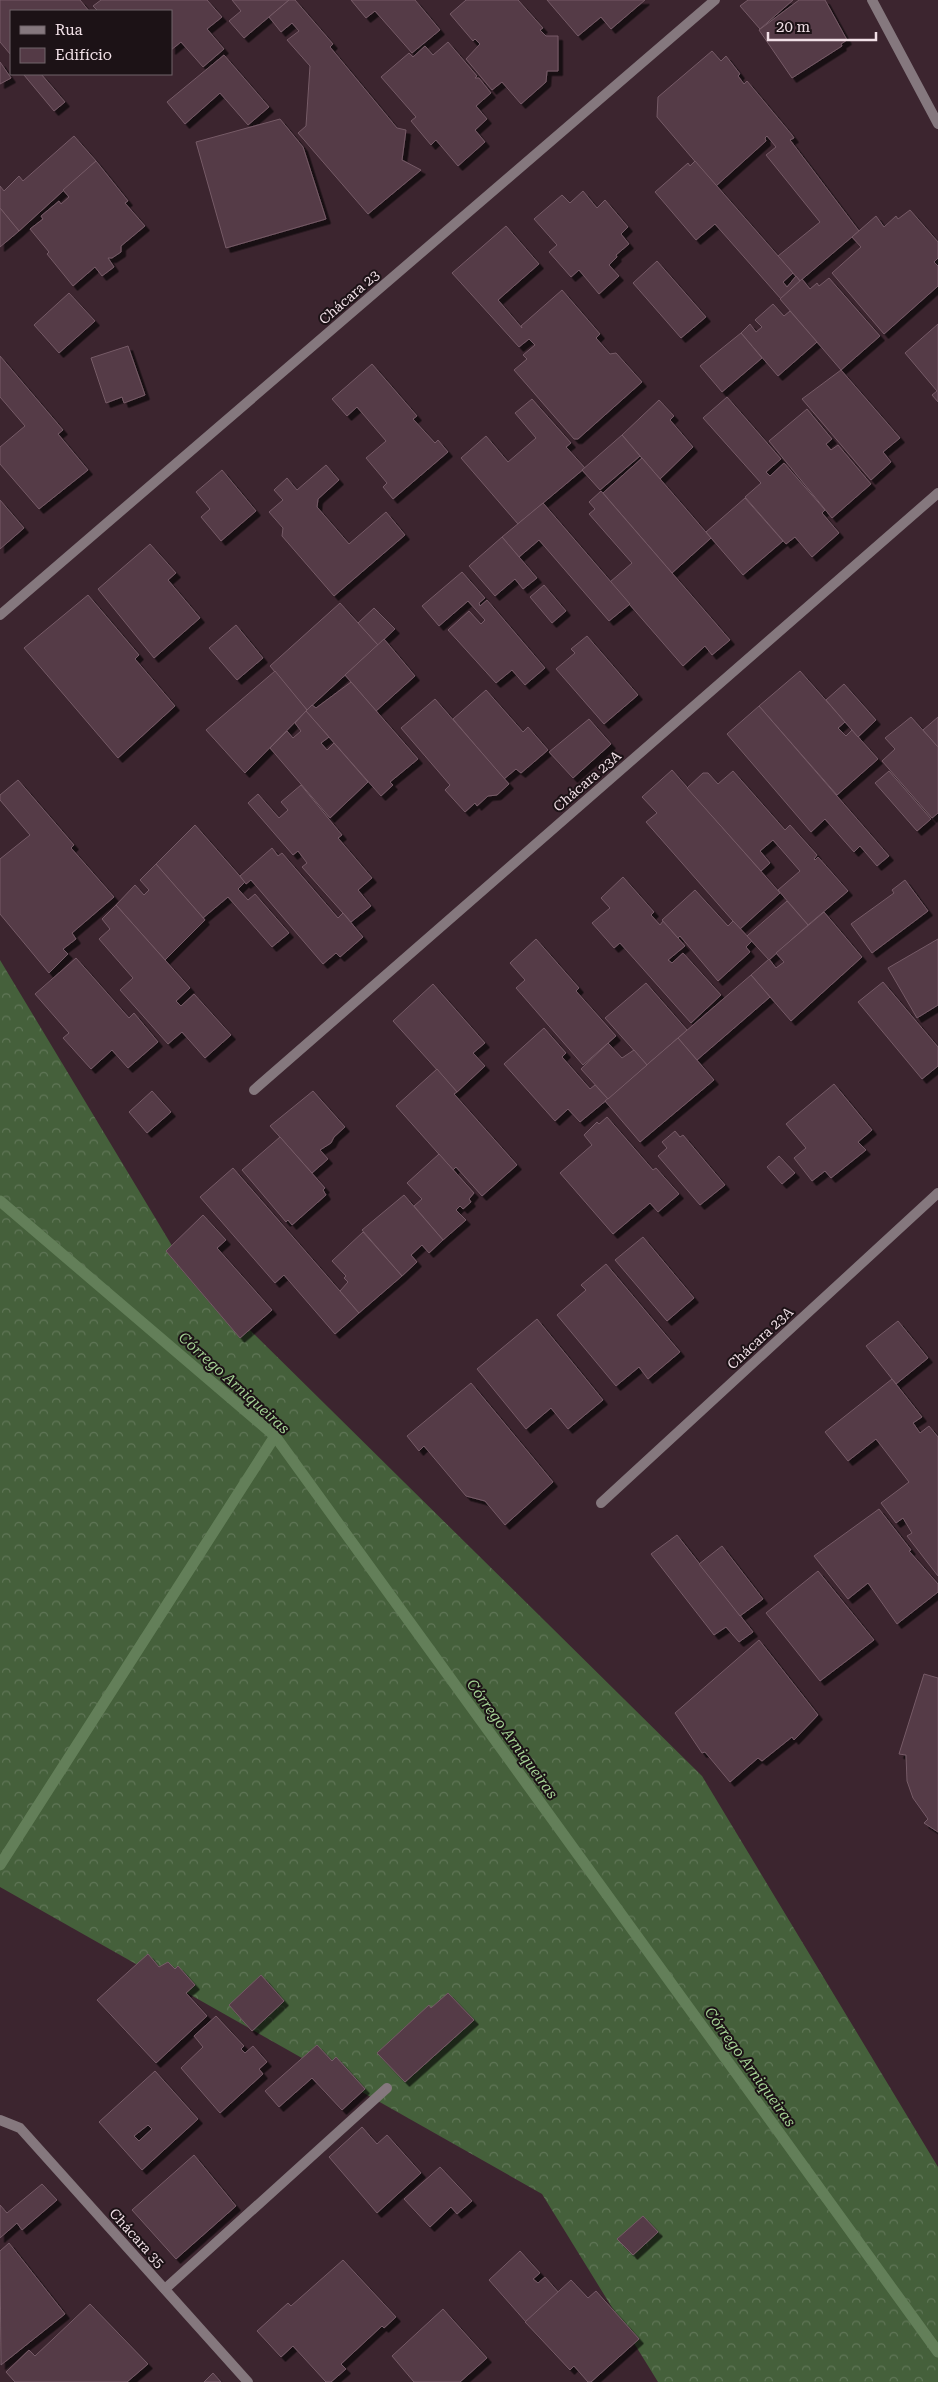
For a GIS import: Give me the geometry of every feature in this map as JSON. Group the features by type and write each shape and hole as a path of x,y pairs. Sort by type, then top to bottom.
{"street":[{"name":"Chácara 23","path":"0,616 716,0"},
{"path":"872,0 938,124"},
{"name":"Chácara 23A","path":"254,1090 938,493"},
{"name":"Chácara 23A","path":"601,1503 938,1193"},
{"path":"164,2289 387,2088"},
{"name":"Chácara 35","path":"0,2120 20,2128 248,2382"}],"green space":[{"path":"0,960 183,1264 702,1776 938,2167 938,2382 658,2382 542,2194 0,1887"}],"building":[{"path":"0,0 80,0 88,10 10,10 10,54 0,42"},
{"path":"101,0 207,0 222,17 207,29 224,49 203,67 181,42 172,49 172,10 97,10 93,6"},
{"path":"232,0 289,0 244,38 229,21 241,11"},
{"path":"289,0 295,0 333,44 330,47 397,128 406,130 402,160 421,170 368,214 298,133 306,126 310,66 287,40 299,31 292,23 281,32 269,17"},
{"path":"351,0 415,0 440,30 412,53 375,11 366,18"},
{"path":"466,0 518,0 543,28 540,30 546,36 558,36 558,71 547,71 546,82 521,104 502,82 492,90 466,59 480,44 475,39 473,41 450,14"},
{"path":"547,0 645,0 611,29 601,17 578,36"},
{"path":"748,0 793,0 760,29 740,6"},
{"path":"799,0 825,0 847,40 841,44 842,46 792,78 759,30"},
{"path":"448,42 477,76 475,78 479,78 491,93 476,106 487,119 475,130 485,142 458,166 436,140 431,145 411,121 416,117 381,77 409,53 413,57 425,46 433,55"},
{"path":"712,51 721,61 726,56 740,74 738,76 744,84 747,81 792,135 794,138 790,140 859,231 800,281 778,256 820,222 766,155 776,147 767,136 765,138 766,141 716,186 657,117 658,97"},
{"path":"224,55 269,107 248,125 220,93 185,124 167,102"},
{"path":"0,62 11,78 0,84"},
{"path":"24,75 42,75 65,102 54,111"},
{"path":"280,119 303,147 326,219 226,248 196,142"},
{"path":"74,136 96,161 19,231 0,208 0,186 4,191 19,176 23,181"},
{"path":"96,161 128,201 125,203 145,226 121,246 121,252 112,258 108,258 114,267 102,276 95,267 73,286 30,229 43,219 41,216 59,201 61,204 69,197 63,190"},
{"path":"695,161 793,273 783,282 787,287 796,276 800,281 781,299 715,224 696,240 655,192 688,163 690,166"},
{"path":"583,191 597,208 605,200 628,227 621,234 629,244 616,255 617,257 609,265 619,276 599,294 579,270 571,277 549,252 557,245 534,219 562,195 570,203"},
{"path":"0,208 19,231 0,247"},
{"path":"910,210 938,242 938,258 934,262 938,266 938,286 884,334 832,273 861,247 852,237 876,216 884,227 896,216 898,219"},
{"path":"506,226 539,264 498,300 522,328 521,326 562,290 600,334 596,338 610,354 616,353 642,382 578,439 574,439 514,370 527,359 523,355 535,345 529,339 519,347 452,273"},
{"path":"657,261 706,317 681,338 633,283"},
{"path":"829,278 880,336 841,370 780,299 802,279 810,289 817,283 819,286"},
{"path":"69,293 95,321 59,353 34,325"},
{"path":"773,304 784,316 790,311 817,342 778,376 741,333 750,324 756,332 762,327 755,320"},
{"path":"938,324 938,402 932,395 937,391 905,353"},
{"path":"741,333 762,358 722,392 700,366"},
{"path":"128,346 145,395 124,403 122,397 106,403 91,358"},
{"path":"0,356 63,430 58,434 88,470 39,509 0,464 0,447 25,426 0,397"},
{"path":"372,364 417,416 413,419 435,443 438,440 448,452 393,499 383,487 387,483 366,458 386,441 357,407 347,416 332,399"},
{"path":"841,370 900,438 883,452 891,462 871,480 802,399"},
{"path":"727,397 781,459 766,472 770,476 784,463 825,510 822,513 839,533 812,557 795,537 786,544 745,497 761,483 703,418"},
{"path":"532,399 571,443 566,447 585,468 518,524 461,458 486,436 508,462 536,438 515,413"},
{"path":"659,400 674,416 670,420 693,447 660,479 622,435"},
{"path":"807,409 832,439 826,444 831,450 838,445 871,484 832,518 769,441"},
{"path":"622,435 640,456 600,490 582,470"},
{"path":"642,458 711,538 672,573 603,493"},
{"path":"326,465 339,480 318,499 317,507 349,544 386,512 405,535 334,596 282,536 283,528 269,512 283,500 274,490 287,478 297,490"},
{"path":"222,470 256,511 221,541 201,517 210,509 196,492"},
{"path":"601,491 730,640 712,655 705,646 683,666 610,582 632,563 589,514 595,509 589,502"},
{"path":"745,498 783,541 743,575 706,532"},
{"path":"0,500 24,528 0,549"},
{"path":"543,503 630,604 609,621 539,540 519,557 502,537"},
{"path":"502,537 537,578 523,589 515,579 495,596 469,566"},
{"path":"150,544 176,573 168,580 200,618 154,658 98,589"},
{"path":"462,572 485,598 479,603 480,606 487,600 545,668 525,685 512,670 496,683 448,630 469,611 481,624 485,620 468,601 439,626 422,606"},
{"path":"544,585 566,611 552,623 530,597"},
{"path":"88,595 139,655 135,659 175,706 118,758 24,648"},
{"path":"340,603 378,645 307,710 270,666"},
{"path":"374,608 395,629 378,645 358,623"},
{"path":"236,625 263,658 237,680 209,648"},
{"path":"587,636 638,695 604,724 556,669 575,653 571,649"},
{"path":"384,639 415,676 376,711 345,675"},
{"path":"275,671 307,710 245,773 206,730"},
{"path":"800,671 845,722 838,728 846,736 852,730 878,759 837,795 759,706"},
{"path":"351,682 418,759 390,782 393,785 381,796 306,711 312,705 316,708"},
{"path":"844,684 876,720 858,737 826,700"},
{"path":"486,690 523,732 528,727 548,750 521,773 516,769 504,779 453,719"},
{"path":"435,699 509,784 497,795 488,796 477,806 475,803 465,812 445,790 450,785 401,728"},
{"path":"759,706 889,856 877,866 860,846 854,852 825,819 811,832 727,734"},
{"path":"306,711 329,737 321,743 327,750 334,743 368,782 330,818 270,748 287,731 293,738 301,731 295,723"},
{"path":"911,717 938,747 938,813 932,818 882,761 895,749 885,738"},
{"path":"938,717 938,747 923,730"},
{"path":"589,719 611,744 573,778 549,752"},
{"path":"672,770 780,893 740,929 646,822 657,813 642,797"},
{"path":"733,771 785,830 790,825 817,855 814,859 818,857 848,891 808,925 778,890 800,871 773,840 760,851 770,863 761,871 687,788 703,773 708,773 718,784"},
{"path":"889,771 931,819 917,831 875,783"},
{"path":"18,780 74,845 71,848 114,897 72,933 76,939 63,949 68,954 49,973 0,914 0,859 30,835 0,800 0,795"},
{"path":"301,785 342,835 338,838 372,878 358,890 371,906 351,922 302,867 307,863 298,851 293,855 248,803 258,794 279,818 288,810 281,802"},
{"path":"195,825 245,882 238,889 248,900 255,894 289,933 272,947 228,897 203,918 156,864"},
{"path":"272,848 278,856 282,853 338,918 343,913 363,937 340,957 336,953 323,964 251,880 246,884 240,876"},
{"path":"156,864 205,920 165,960 116,905 135,885 144,895 149,890 140,880"},
{"path":"623,877 654,912 651,915 660,925 663,921 685,946 668,960 672,963 683,953 721,995 691,1023 620,943 614,948 592,923 610,908 601,898"},
{"path":"905,880 928,911 872,953 851,924 894,893 892,890"},
{"path":"695,890 728,926 733,921 752,941 746,947 750,952 718,981 680,936 678,938 662,920"},
{"path":"787,901 808,925 769,960 747,936"},
{"path":"116,905 190,988 176,1001 181,1006 194,994 231,1035 205,1058 182,1032 168,1044 120,990 133,978 99,939 110,929 102,919"},
{"path":"824,912 862,957 791,1021 751,975 769,959 776,968 784,962 776,953"},
{"path":"536,939 579,988 576,991 616,1036 583,1065 516,988 525,980 510,963"},
{"path":"938,939 938,1005 917,1018 888,968"},
{"path":"76,958 129,1018 134,1013 158,1042 128,1068 112,1050 91,1069 63,1038 69,1033 35,994"},
{"path":"751,975 770,997 697,1060 678,1038"},
{"path":"883,982 938,1047 938,1066 922,1079 858,1002"},
{"path":"646,983 687,1030 647,1065 605,1018"},
{"path":"433,984 485,1043 473,1053 485,1066 457,1092 393,1021"},
{"path":"544,1028 566,1053 562,1057 590,1089 595,1085 608,1099 580,1122 568,1109 555,1121 504,1064"},
{"path":"678,1038 714,1080 640,1142 605,1101"},
{"path":"608,1043 622,1058 634,1050 647,1065 608,1099 581,1069"},
{"path":"437,1069 457,1092 454,1094 517,1165 482,1196 456,1167 453,1170 396,1106"},
{"path":"834,1084 872,1130 858,1142 866,1150 831,1178 825,1171 812,1181 794,1158 806,1148 786,1124"},
{"path":"152,1091 171,1112 147,1133 129,1112"},
{"path":"313,1091 345,1127 334,1137 331,1143 320,1150 328,1159 312,1173 270,1126"},
{"path":"607,1117 653,1170 656,1168 679,1194 658,1212 650,1203 613,1234 560,1173 592,1145 584,1135 597,1122 599,1124"},
{"path":"675,1131 680,1137 683,1135 725,1185 700,1205 658,1156 667,1148 662,1142"},
{"path":"280,1137 325,1188 323,1190 326,1195 292,1225 288,1220 286,1222 242,1170"},
{"path":"439,1154 474,1193 469,1199 471,1202 463,1209 460,1206 456,1210 466,1220 443,1240 414,1206 422,1199 407,1183"},
{"path":"779,1156 795,1173 782,1184 767,1167"},
{"path":"233,1168 359,1313 335,1334 284,1275 275,1283 200,1197"},
{"path":"404,1195 443,1240 429,1253 422,1245 411,1255 417,1262 402,1276 362,1230"},
{"path":"203,1215 226,1240 217,1248 272,1310 240,1338 166,1251"},
{"path":"363,1232 402,1276 359,1313 340,1291 348,1282 344,1278 346,1276 332,1261"},
{"path":"643,1237 694,1298 667,1321 615,1260"},
{"path":"606,1264 680,1352 648,1379 639,1367 616,1386 557,1315 586,1290 581,1285"},
{"path":"537,1319 603,1400 568,1429 551,1408 526,1429 477,1369"},
{"path":"898,1321 928,1358 896,1384 866,1346"},
{"path":"892,1379 922,1417 913,1423 920,1433 929,1426 938,1437 938,1576 907,1536 912,1533 903,1518 896,1523 881,1503 909,1482 876,1439 848,1461 825,1432"},
{"path":"471,1383 553,1482 505,1525 485,1501 466,1496 424,1446 419,1451 407,1436"},
{"path":"879,1509 911,1550 909,1551 938,1584 938,1592 897,1624 868,1583 848,1599 814,1556"},
{"path":"677,1535 753,1632 739,1642 726,1627 714,1635 651,1554"},
{"path":"722,1546 763,1599 740,1616 699,1564"},
{"path":"818,1571 874,1640 820,1681 766,1613"},
{"path":"759,1640 818,1715 794,1740 792,1737 762,1761 758,1758 730,1782 705,1752 702,1753 675,1713"},
{"path":"924,1674 938,1678 938,1832 924,1823 928,1819 913,1798 907,1781 906,1755 899,1754"},
{"path":"148,1954 159,1967 168,1962 175,1969 178,1966 195,1985 186,1993 207,2016 156,2063 97,2000"},
{"path":"261,1975 284,2001 252,2031 229,2005"},
{"path":"448,1993 474,2020 405,2082 377,2053 429,2005 431,2008"},
{"path":"216,2016 244,2046 241,2049 245,2053 253,2046 267,2062 259,2069 263,2074 220,2113 181,2068 203,2047 194,2036"},
{"path":"317,2045 332,2061 336,2057 365,2089 342,2110 312,2078 279,2107 265,2091"},
{"path":"155,2071 198,2119 142,2170 99,2122","holes":["148,2125 152,2129 139,2141 134,2136"]},
{"path":"362,2127 377,2144 387,2135 421,2173 377,2213 329,2157"},
{"path":"194,2155 236,2206 176,2259 132,2210"},
{"path":"440,2167 472,2201 457,2214 451,2207 430,2227 404,2199"},
{"path":"42,2184 57,2200 22,2230 17,2223 0,2238 0,2205 7,2213"},
{"path":"643,2216 658,2232 633,2255 617,2239"},
{"path":"9,2243 65,2314 1,2365 0,2251"},
{"path":"520,2251 540,2273 533,2279 538,2283 545,2277 559,2293 526,2322 489,2280"},
{"path":"343,2260 396,2317 384,2328 382,2326 341,2364 346,2369 331,2382 326,2382 293,2346 281,2357 257,2331 288,2303 291,2306"},
{"path":"571,2280 588,2298 596,2291 639,2339 591,2382 588,2382 574,2366 570,2370 525,2322"},
{"path":"90,2304 148,2364 127,2382 15,2382 6,2372 29,2350 35,2356"},
{"path":"443,2309 487,2358 460,2382 414,2382 392,2356"},
{"path":"213,2373 221,2382 204,2382"}],"waterway":[{"name":"Córrego Arniqueiras","path":"0,1201 275,1436 938,2352"},
{"path":"0,1865 275,1436"}]}
